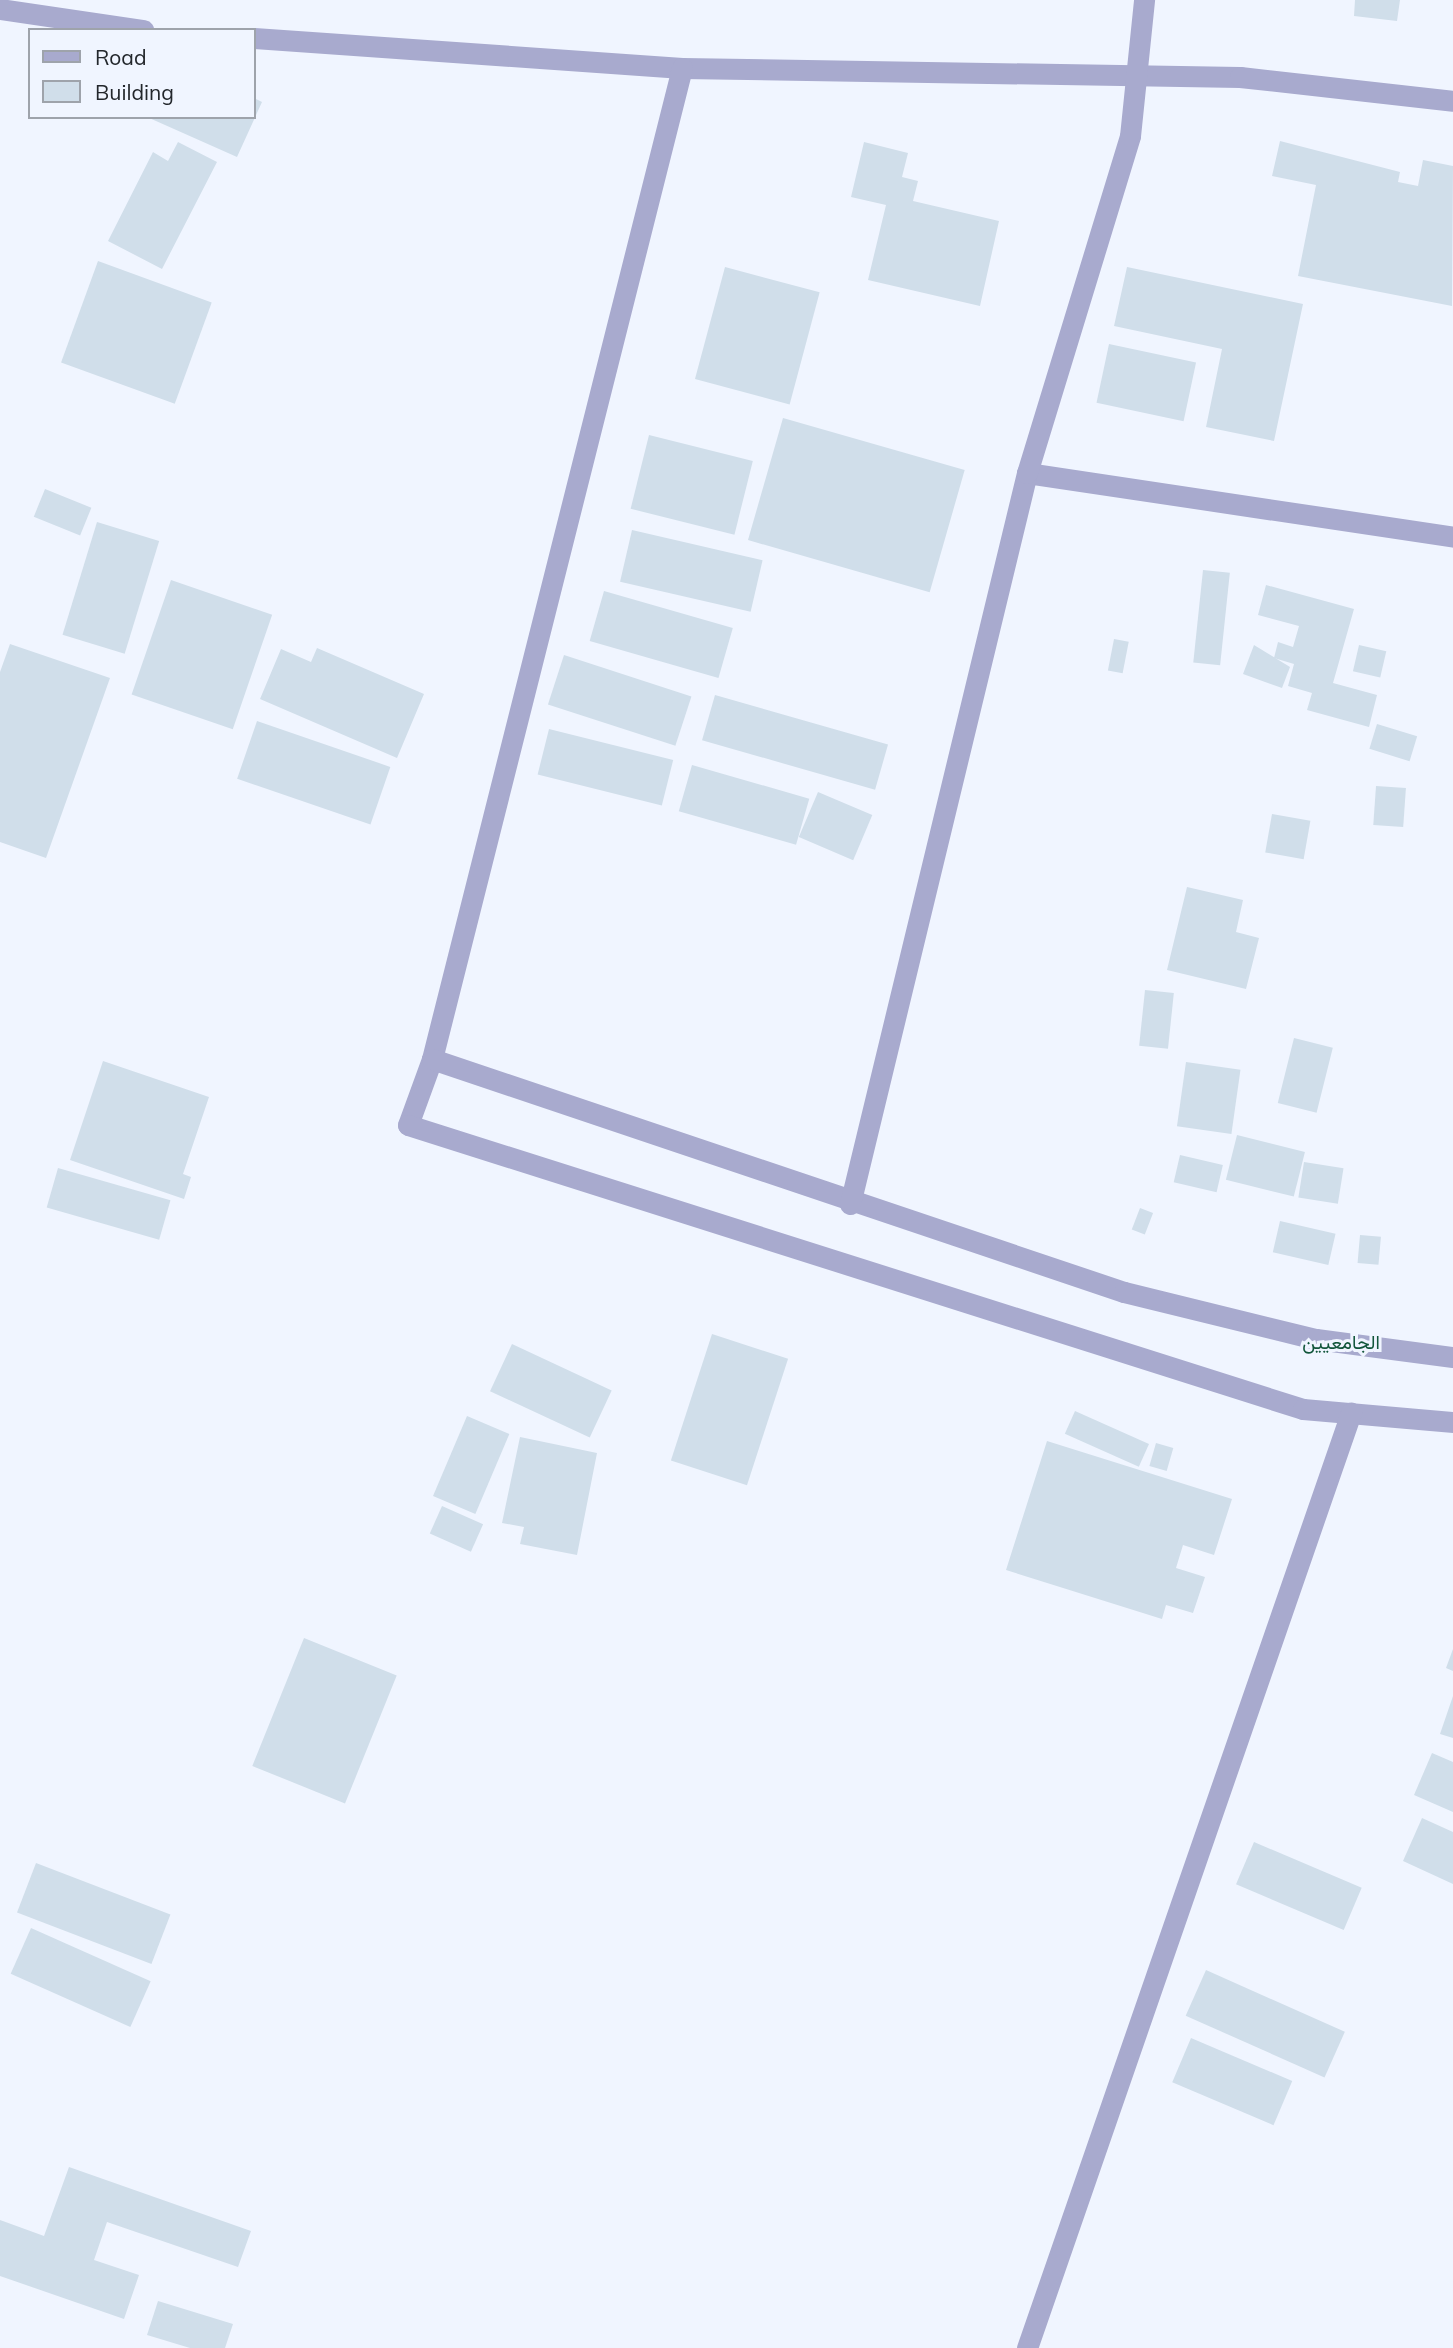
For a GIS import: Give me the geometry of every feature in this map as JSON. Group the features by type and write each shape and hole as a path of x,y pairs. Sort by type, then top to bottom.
{"street":[{"path":"850,1204 1027,473 1130,136 1144,0"},
{"path":"0,9 129,28"},
{"path":"256,38 682,68 1240,77 1453,101"},
{"path":"682,68 432,1059 408,1125 1303,1409 1453,1422"},
{"path":"1027,473 1453,537"},
{"path":"432,1059 850,1204 1124,1292 1316,1339 1453,1357"},
{"path":"1027,2348 1351,1413"}],"building":[{"path":"1355,0 1400,0 1397,21 1354,16"},
{"path":"256,99 262,102 256,115"},
{"path":"152,119 254,119 237,157"},
{"path":"1280,141 1400,172 1398,182 1418,186 1423,160 1453,166 1452,306 1298,276 1316,185 1272,176"},
{"path":"178,142 217,162 162,269 108,241 153,152 168,161"},
{"path":"864,142 908,153 902,177 918,181 913,201 999,221 980,306 868,280 886,205 851,197"},
{"path":"98,261 212,302 175,404 61,362"},
{"path":"725,267 820,292 790,404 695,379"},
{"path":"1127,267 1303,304 1274,441 1206,427 1222,349 1114,326"},
{"path":"1109,344 1196,363 1184,421 1097,403"},
{"path":"783,418 965,470 930,592 748,540"},
{"path":"649,435 753,461 734,535 631,509"},
{"path":"45,489 91,508 80,536 34,517"},
{"path":"97,522 159,541 125,654 63,635"},
{"path":"632,530 763,560 751,612 620,582"},
{"path":"1203,570 1230,573 1220,665 1193,662"},
{"path":"171,580 272,615 233,729 132,694"},
{"path":"1266,585 1354,609 1333,683 1377,695 1369,727 1307,710 1312,693 1288,686 1294,664 1274,658 1278,642 1293,647 1299,626 1258,615"},
{"path":"604,591 733,628 718,678 590,641"},
{"path":"1114,639 1129,642 1123,673 1108,670"},
{"path":"10,644 110,678 46,858 0,842 0,672"},
{"path":"1254,645 1290,667 1282,688 1243,674"},
{"path":"1359,645 1386,651 1380,678 1353,671"},
{"path":"317,648 424,694 397,758 260,699 281,649 311,662"},
{"path":"564,655 691,696 675,746 548,704"},
{"path":"715,695 888,745 875,790 702,740"},
{"path":"257,721 390,767 370,825 237,779"},
{"path":"1377,724 1417,736 1410,761 1369,749"},
{"path":"549,729 673,760 662,806 538,775"},
{"path":"692,765 809,799 796,845 679,811"},
{"path":"1376,786 1406,788 1403,827 1373,825"},
{"path":"818,792 872,815 853,860 799,837"},
{"path":"1272,814 1310,821 1304,859 1265,852"},
{"path":"1187,887 1243,900 1236,932 1259,938 1246,989 1167,970"},
{"path":"1145,990 1174,993 1168,1049 1139,1046"},
{"path":"1294,1038 1333,1048 1317,1113 1278,1103"},
{"path":"103,1061 209,1097 183,1174 191,1177 184,1199 70,1160"},
{"path":"1186,1062 1240,1070 1231,1134 1177,1126"},
{"path":"1237,1135 1305,1152 1294,1197 1226,1180"},
{"path":"1180,1155 1223,1165 1217,1192 1174,1182"},
{"path":"1304,1162 1344,1168 1338,1204 1298,1198"},
{"path":"58,1168 170,1200 159,1240 47,1207"},
{"path":"1140,1208 1153,1213 1145,1234 1132,1229"},
{"path":"1280,1221 1336,1234 1328,1265 1273,1252"},
{"path":"1360,1235 1381,1237 1378,1265 1358,1263"},
{"path":"712,1334 788,1359 747,1485 671,1460"},
{"path":"512,1344 612,1390 590,1438 490,1391"},
{"path":"1075,1411 1149,1444 1139,1467 1065,1434"},
{"path":"467,1416 509,1434 475,1514 433,1496"},
{"path":"520,1437 597,1453 577,1555 520,1544 524,1527 502,1523"},
{"path":"1047,1441 1232,1499 1214,1555 1183,1545 1176,1568 1205,1577 1193,1613 1166,1605 1162,1619 1006,1570"},
{"path":"1156,1443 1173,1448 1167,1471 1149,1466"},
{"path":"442,1506 483,1524 471,1552 430,1533"},
{"path":"304,1638 397,1675 345,1803 252,1766"},
{"path":"1453,1649 1453,1671 1446,1668"},
{"path":"1453,1696 1453,1738 1440,1734"},
{"path":"1432,1753 1453,1762 1453,1812 1414,1795"},
{"path":"1422,1818 1453,1832 1453,1884 1403,1861"},
{"path":"1254,1842 1362,1888 1344,1930 1236,1884"},
{"path":"36,1863 170,1915 151,1964 17,1912"},
{"path":"31,1928 151,1981 130,2027 11,1974"},
{"path":"1206,1970 1345,2032 1325,2078 1186,2016"},
{"path":"1191,2038 1292,2081 1274,2125 1172,2082"},
{"path":"69,2167 251,2231 238,2267 107,2222 94,2260 139,2275 124,2319 0,2276 0,2220 44,2236"},
{"path":"158,2301 233,2324 225,2348 190,2348 147,2335"}],"district":[{"name":"الجامعيين","path":"1341,1343"}]}
